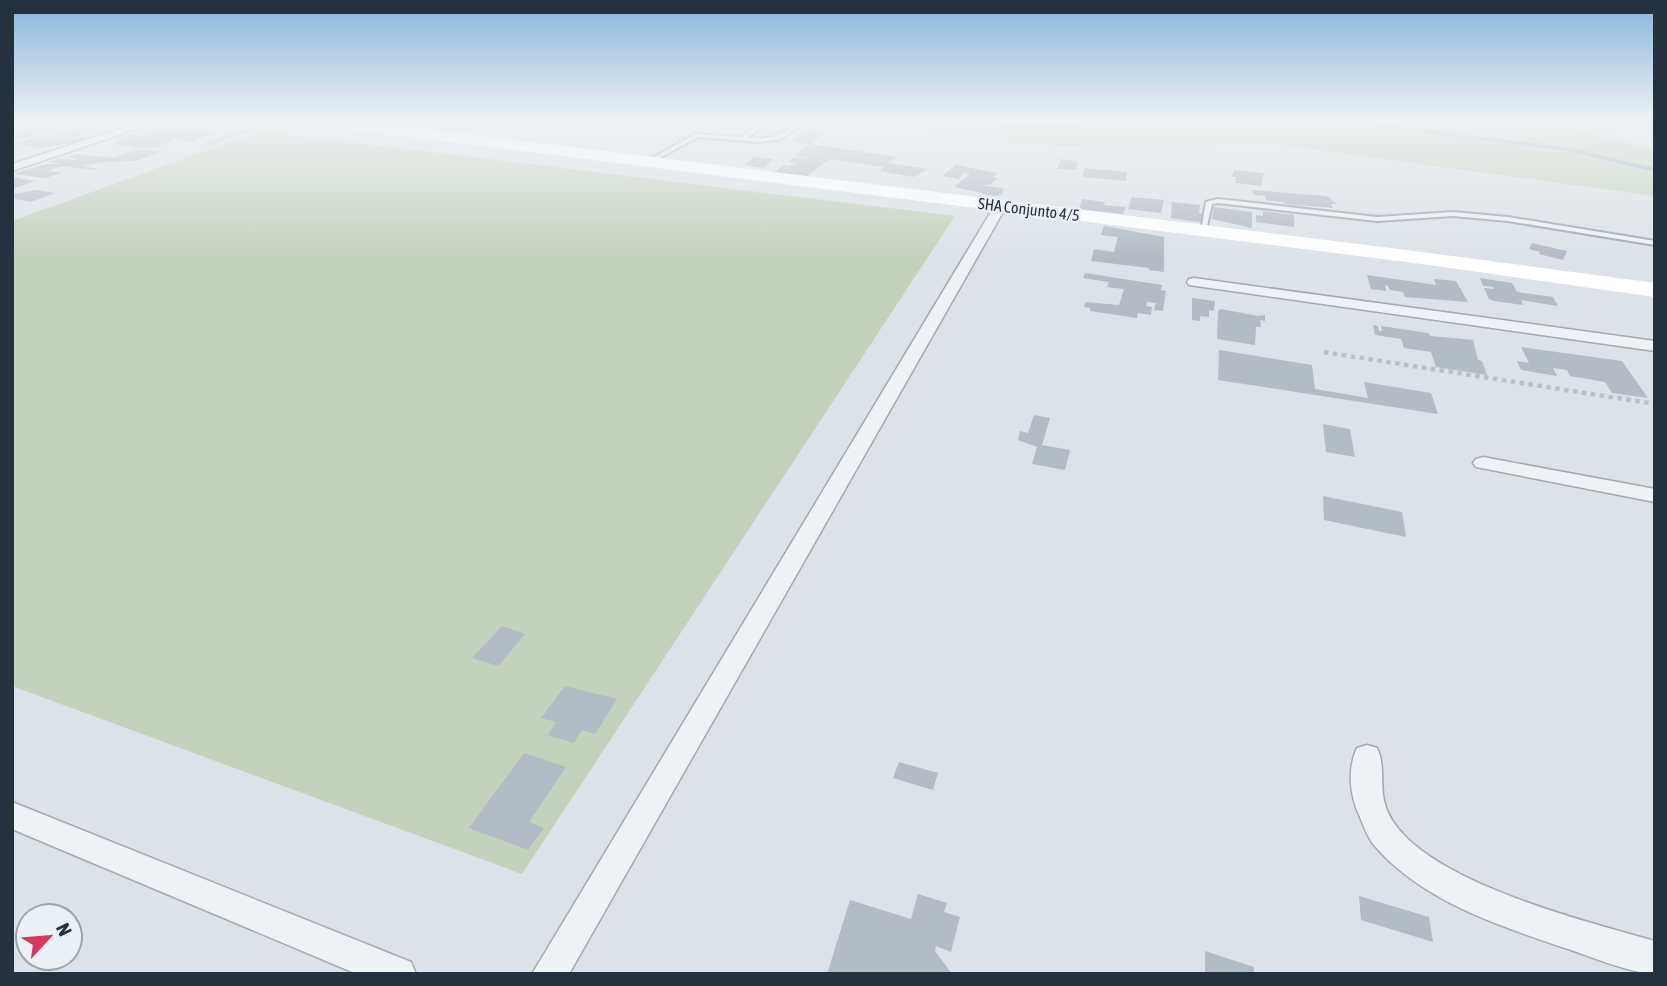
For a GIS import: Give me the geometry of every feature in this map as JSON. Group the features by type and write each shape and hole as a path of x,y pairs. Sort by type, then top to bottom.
{"street":[{"name":"SHA Conjunto 4/5","path":"689,167 1654,289"},
{"path":"549,974 1001,205"},
{"path":"1194,282 1655,346"},
{"path":"1483,463 1655,496"},
{"path":"1367,757 1367,799 1373,816 1400,851 1426,872 1461,893 1523,917 1655,958"},
{"path":"12,815 400,974"}],"lane":[{"path":"1203,230 1209,202 1218,201 1377,219 1452,214 1508,219 1655,243"}],"path":[{"path":"1324,352 1655,404"}],"green space":[{"path":"161,167 554,167 955,216 522,874 12,686 12,221"},
{"path":"1443,167 1655,167 1655,196"}],"building":[{"path":"36,167 58,167 48,171 61,173 46,178 13,174"},
{"path":"71,167 99,169 94,170"},
{"path":"781,167 819,167 806,177 773,173"},
{"path":"884,167 928,169 914,177 879,171"},
{"path":"953,167 997,173 993,177 998,178 990,185 983,185 1004,189 1002,195 994,196 954,187 970,174 964,172 959,179 942,176"},
{"path":"1058,167 1077,167 1076,170 1057,169"},
{"path":"1085,168 1127,172 1126,181 1082,177"},
{"path":"1234,170 1264,173 1261,186 1235,183 1236,177 1232,177"},
{"path":"12,178 35,181 12,189"},
{"path":"36,190 55,193 31,202 15,199 14,194"},
{"path":"1252,190 1327,196 1337,204 1331,204 1333,208 1285,204 1266,200 1265,196 1253,195"},
{"path":"1132,197 1164,200 1161,213 1128,209"},
{"path":"1082,199 1126,207 1123,214 1079,209"},
{"path":"1172,202 1200,205 1199,213 1206,214 1205,223 1171,218"},
{"path":"1213,207 1252,212 1252,228 1212,219"},
{"path":"1263,211 1294,215 1294,227 1256,222 1256,215 1263,216"},
{"path":"1104,226 1164,237 1164,272 1091,261 1094,249 1114,252 1118,237 1101,235"},
{"path":"1532,243 1567,251 1563,260 1529,249"},
{"path":"1085,273 1162,285 1161,290 1166,291 1163,311 1154,310 1156,303 1147,302 1146,306 1152,307 1151,315 1138,313 1137,318 1090,311 1090,308 1084,307 1086,302 1119,305 1124,289 1107,287 1109,282 1083,278"},
{"path":"1367,275 1436,285 1434,279 1456,281 1468,302 1405,297 1403,292 1390,290 1385,285 1386,291 1371,289"},
{"path":"1480,278 1512,283 1517,292 1553,297 1558,306 1521,300 1523,305 1494,301 1489,299 1484,288 1494,289 1493,287 1483,286"},
{"path":"1192,298 1215,301 1214,311 1209,310 1209,317 1200,316 1200,321 1192,320"},
{"path":"1221,309 1265,315 1265,321 1260,320 1261,327 1256,327 1255,345 1217,339 1218,311"},
{"path":"1373,325 1378,326 1379,331 1382,331 1381,326 1428,333 1431,336 1473,340 1478,360 1482,361 1487,375 1436,367 1431,352 1404,348 1401,339 1375,335"},
{"path":"1521,347 1622,361 1648,398 1612,393 1605,382 1570,376 1567,370 1553,368 1557,376 1521,370 1517,361 1529,363"},
{"path":"1219,350 1312,365 1315,389 1368,398 1364,382 1431,393 1438,414 1218,380"},
{"path":"1034,415 1050,418 1042,445 1070,450 1065,470 1032,464 1037,447 1018,440 1020,431 1028,433"},
{"path":"1323,424 1350,429 1355,457 1326,452"},
{"path":"1323,496 1402,512 1406,537 1324,520"},
{"path":"502,626 525,634 498,666 472,658"},
{"path":"565,686 617,699 595,734 582,730 574,743 548,735 556,722 541,718"},
{"path":"524,753 566,767 529,822 544,828 528,850 469,828"},
{"path":"899,762 938,773 933,790 893,778"},
{"path":"918,894 947,903 944,912 960,917 951,952 936,946 935,951 952,974 827,974 850,900 911,919"},
{"path":"1359,896 1429,917 1433,942 1361,920"},
{"path":"1205,951 1254,967 1254,974 1205,974"}],"waterway":[{"path":"1642,167 1655,170"}]}
